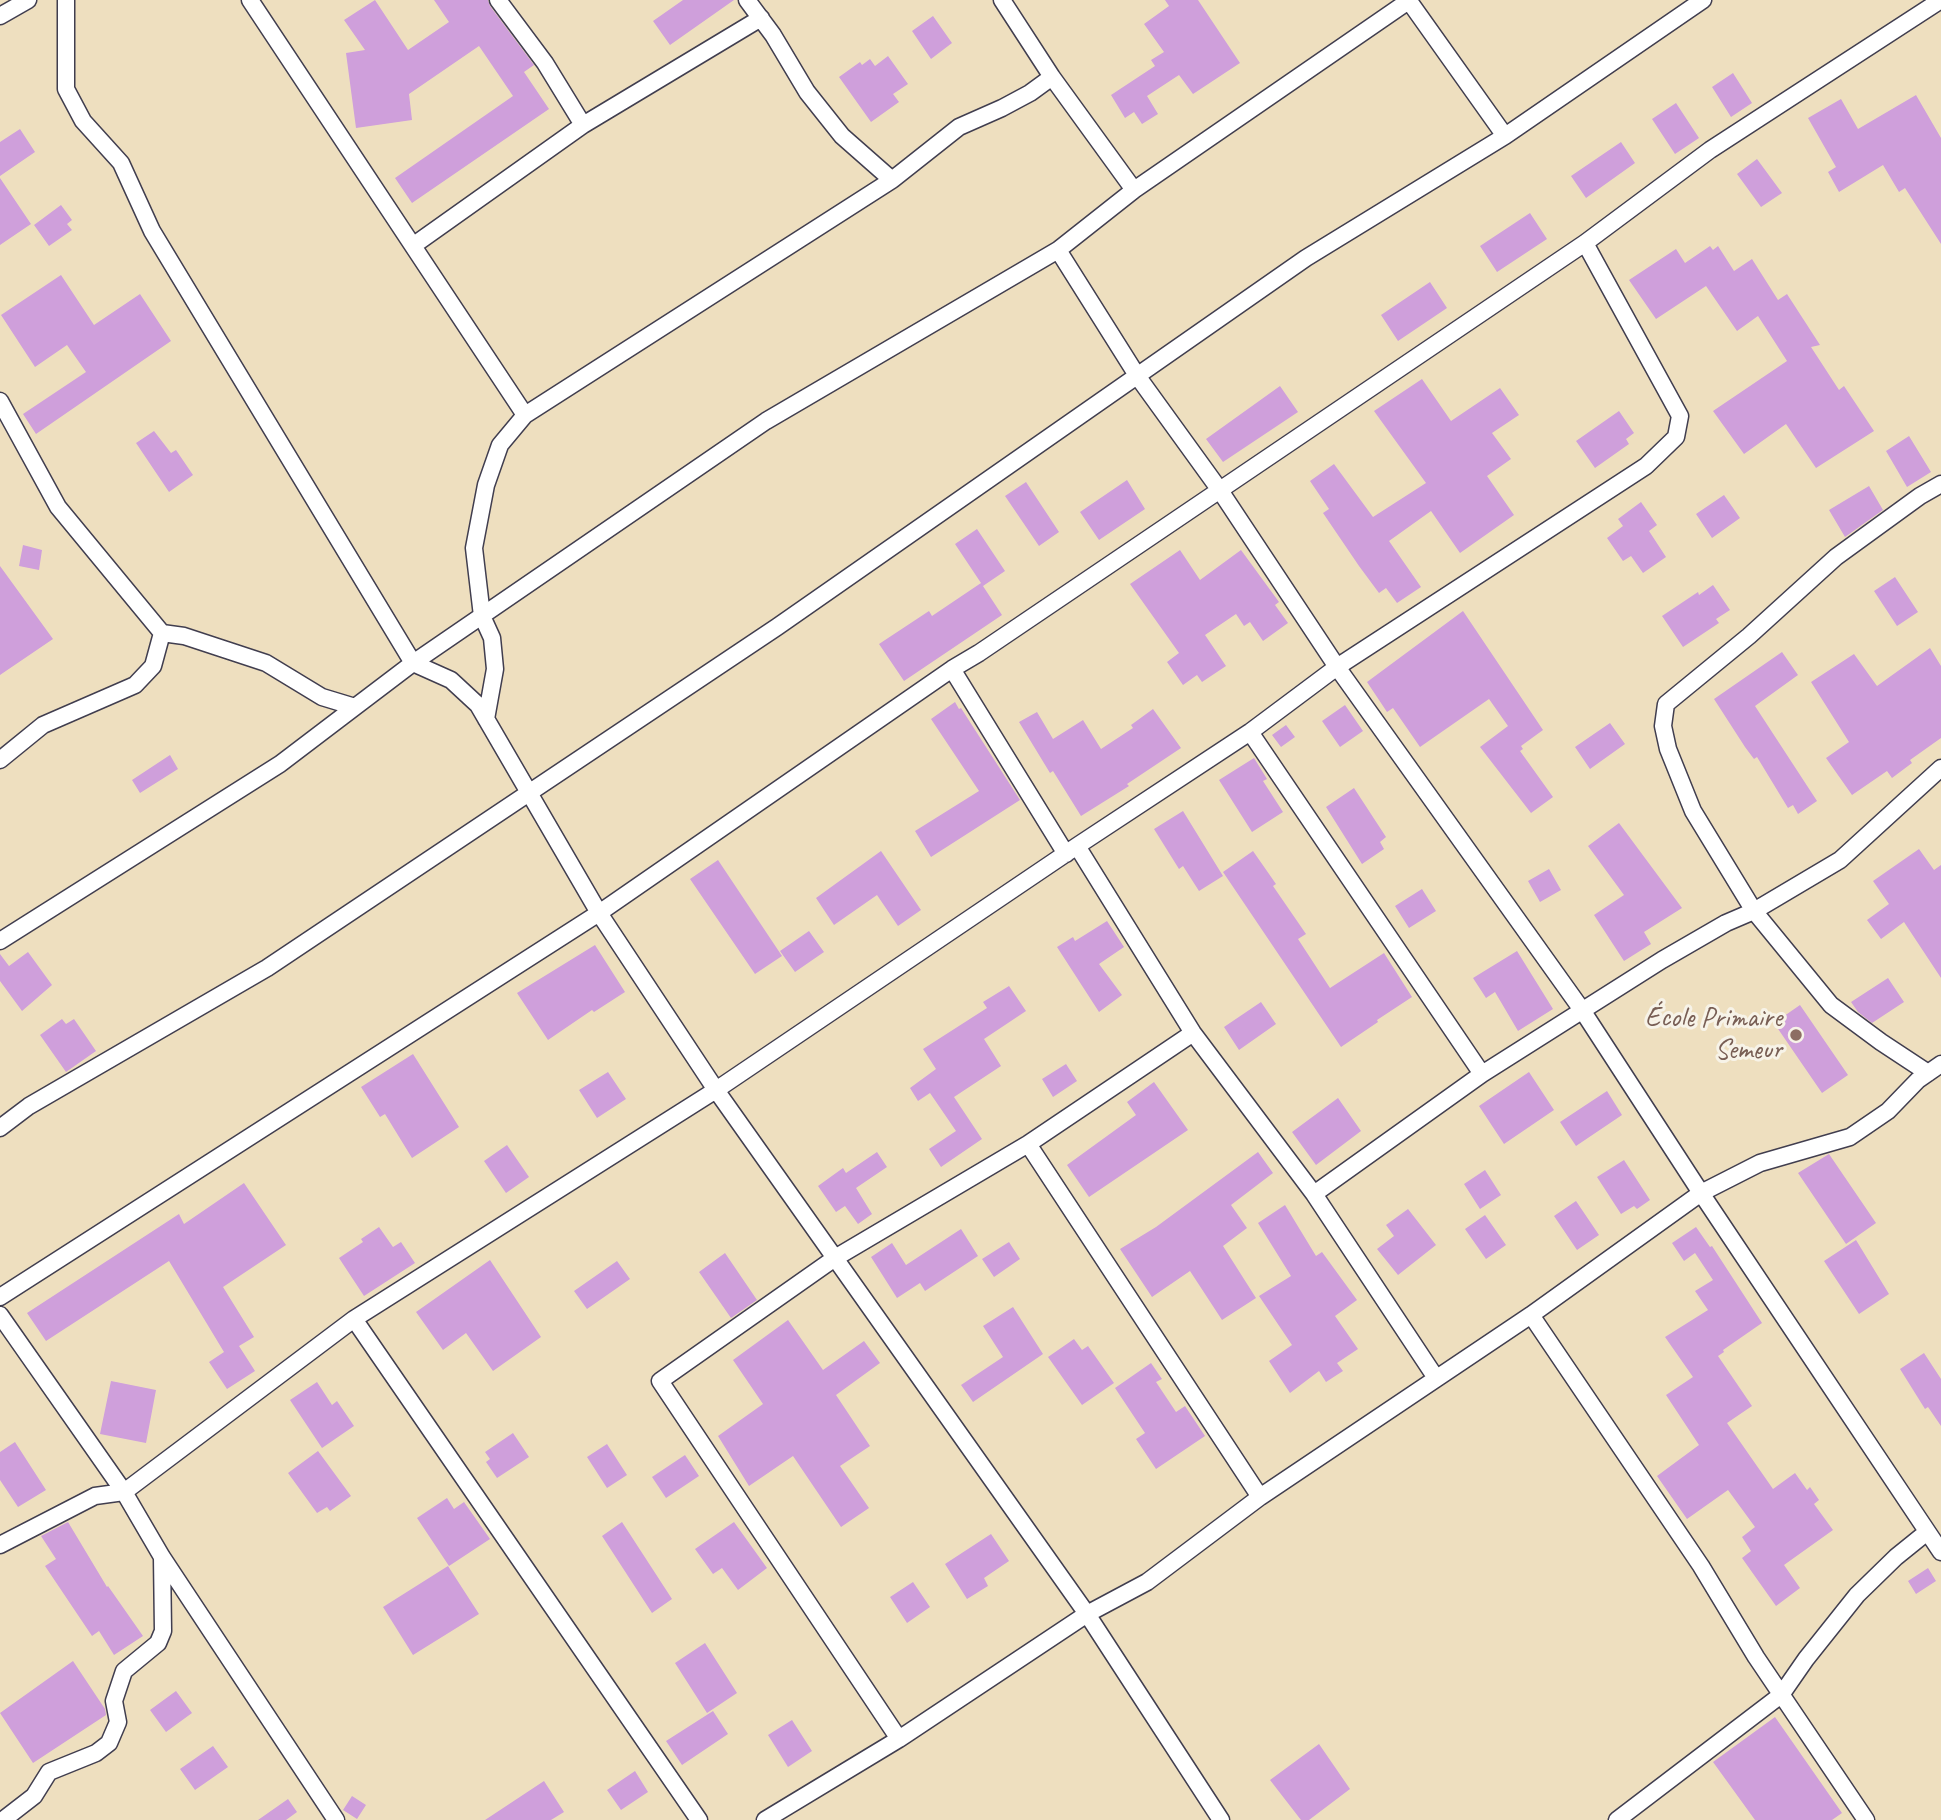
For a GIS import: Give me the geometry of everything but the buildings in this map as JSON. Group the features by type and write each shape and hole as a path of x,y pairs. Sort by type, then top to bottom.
{"street":[{"path":"0,16 27,0"},
{"path":"66,0 66,89 83,121 121,163 152,231 413,663 451,680 478,705 598,913 716,1090 1087,1614 1222,1820"},
{"path":"250,0 525,415"},
{"path":"498,0 545,63 583,125"},
{"path":"747,0 807,92 835,127 892,180"},
{"path":"1002,0 1052,77 1134,190"},
{"path":"0,941 280,764 413,663 766,421 1058,250 1134,190 1409,0 1505,136"},
{"path":"0,1128 29,1105 267,968 766,634 1306,258 1505,136 1703,0"},
{"path":"0,1297 598,913 952,669 1585,243 1710,150 1941,0"},
{"path":"414,245 583,125 761,18"},
{"path":"486,719 495,669 492,639 482,616 474,548 486,485 500,445 525,415 892,180 959,127 1030,93 1052,77"},
{"path":"3,1538 95,1496 124,1492 354,1319 716,1090 1250,733 1337,667 1646,466 1676,438 1680,416 1585,243"},
{"path":"1058,250 1138,377 1219,489 1337,667 1582,1010 1941,1552"},
{"path":"0,401 58,507 162,633 184,636 266,663 322,697 355,707"},
{"path":"765,1820 899,1739 1087,1614 1147,1582 1260,1497 1531,1315 1701,1193 1760,1163 1850,1137 1888,1111 1918,1080 1934,1068 1881,1042 1831,1005 1754,911 1693,811 1668,749 1663,726 1666,704 1749,636 1836,557 1920,496 1941,484"},
{"path":"0,760 43,726 135,685 153,666 162,633"},
{"path":"952,669 1193,1033 1314,1194 1436,1378"},
{"path":"1250,733 1482,1074"},
{"path":"1314,1194 1482,1074 1582,1010 1726,923 1754,911 1840,860 1941,768"},
{"path":"899,1739 660,1381 835,1258 1028,1144 1193,1033"},
{"path":"1028,1144 1260,1497"},
{"path":"0,1315 124,1492 162,1557 336,1820"},
{"path":"1531,1315 1701,1566 1781,1695 1866,1820"},
{"path":"354,1319 699,1820"},
{"path":"1617,1820 1781,1695 1806,1658 1857,1595 1896,1557 1927,1532"},
{"path":"4,1820 34,1796 49,1772 96,1752 109,1743 118,1722 114,1701 124,1671 158,1643 163,1631 162,1557"},
{"path":"1638,1805 1648,1820"}],"place":[{"name":"École Primaire Semeur","path":"1796,1035"}]}
